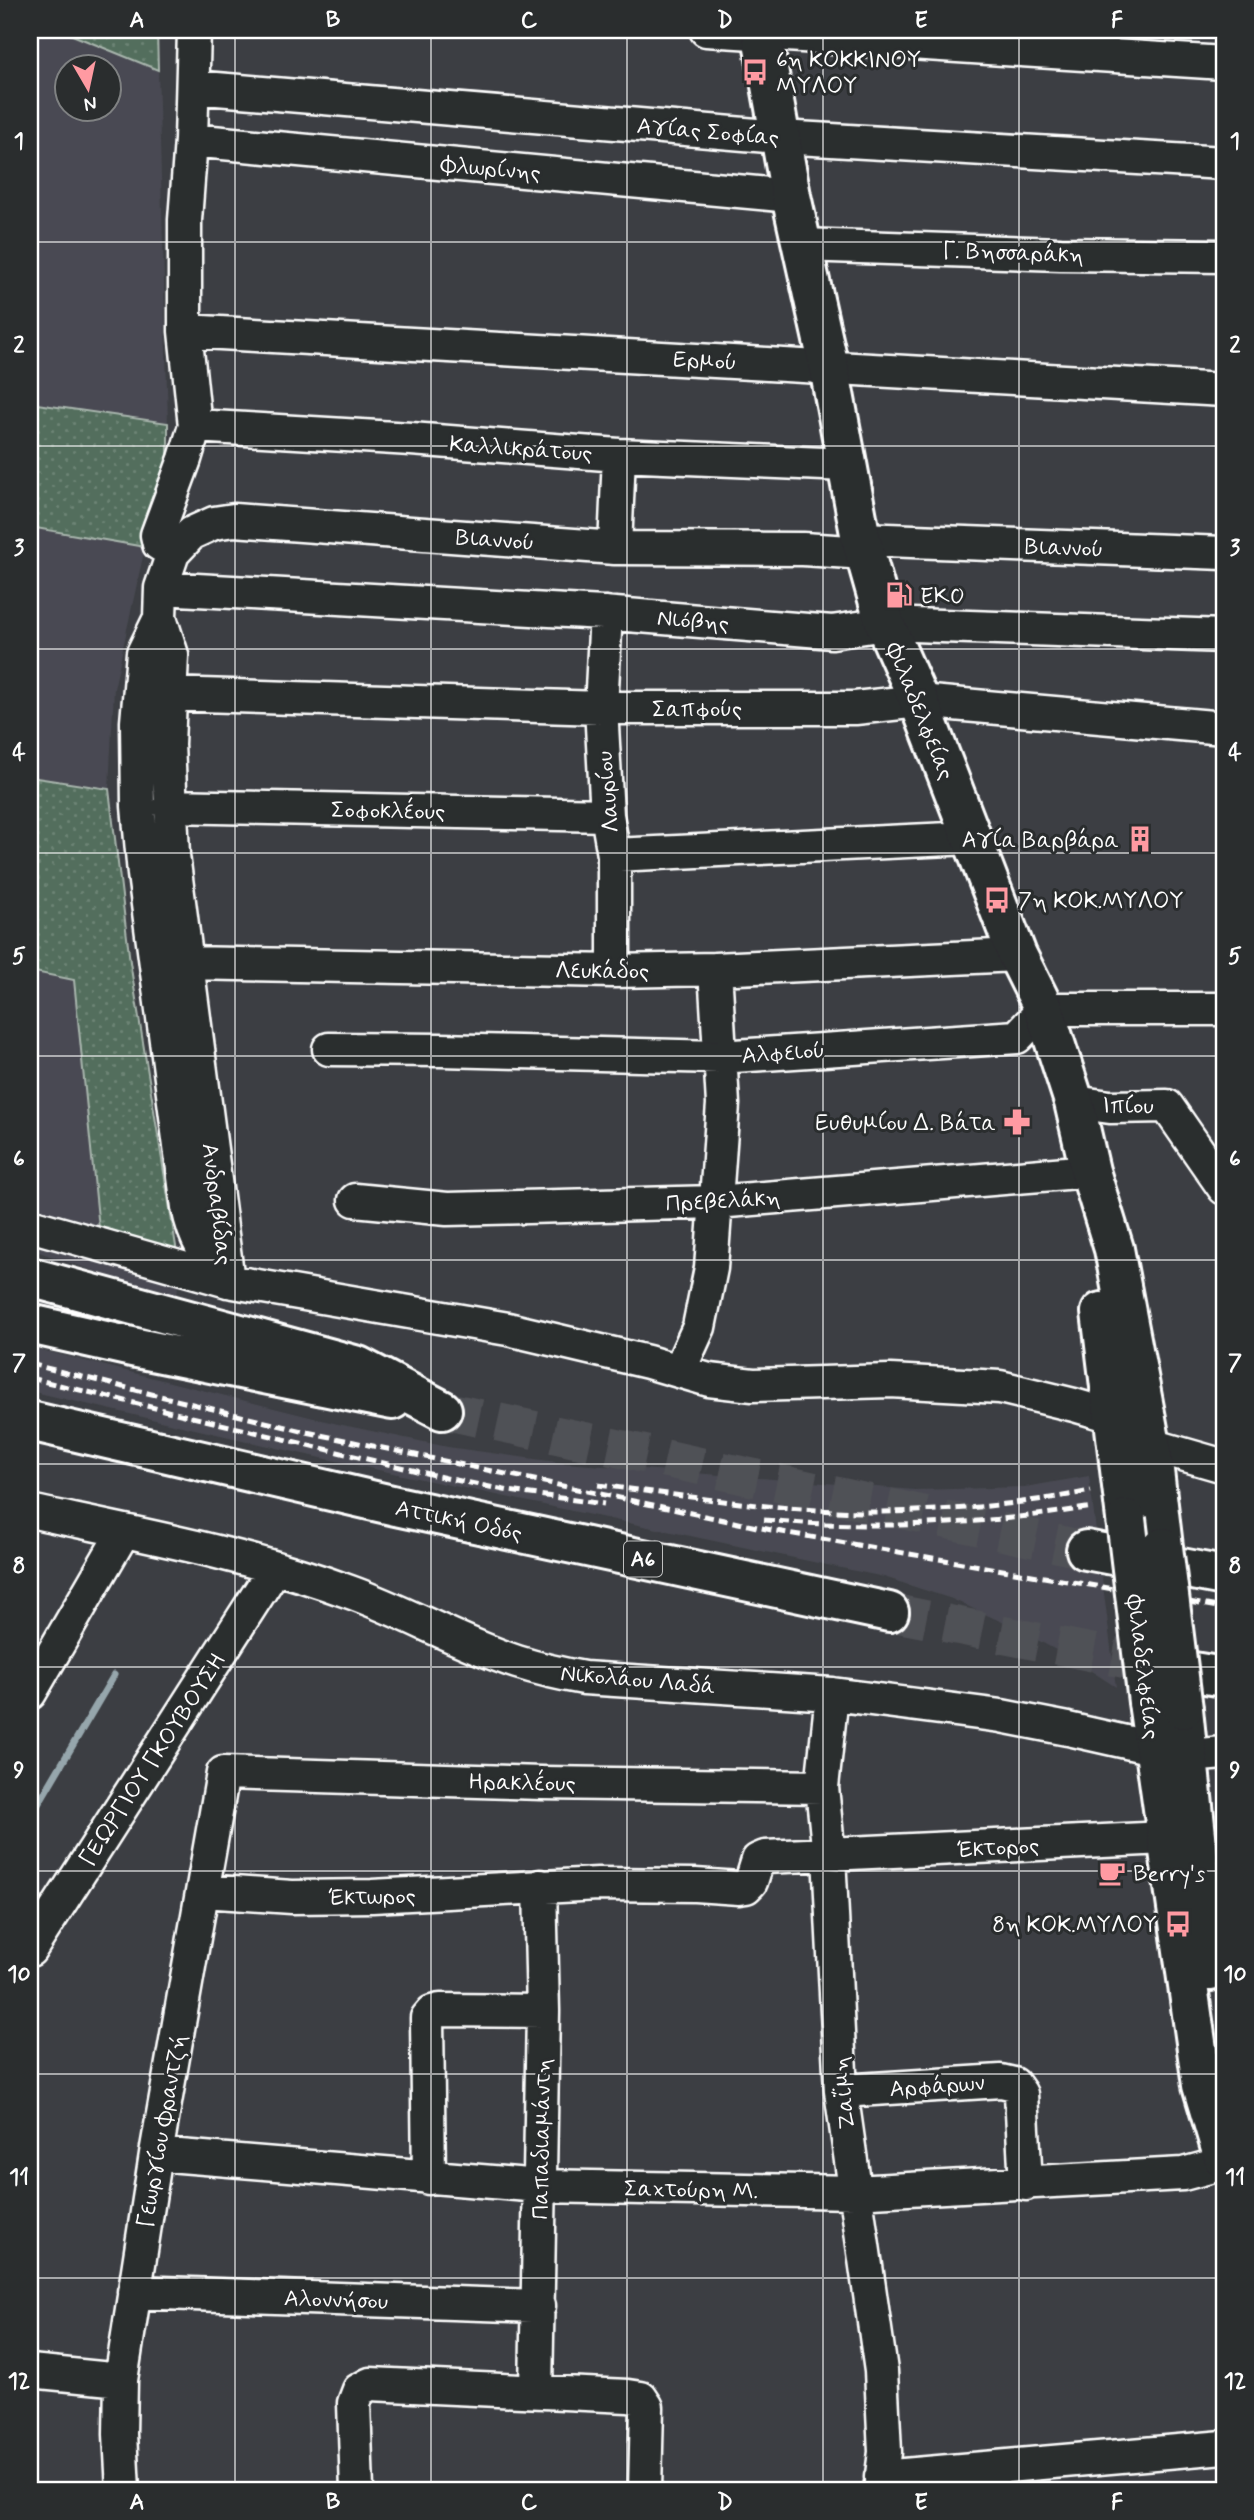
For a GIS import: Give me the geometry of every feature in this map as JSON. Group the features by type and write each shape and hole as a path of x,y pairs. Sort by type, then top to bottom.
{"main road":[{"name":"Φιλαδελφείας","path":"761,31 791,196 829,367 847,465 864,546 885,624 919,701 1017,955 1044,1009 1074,1102 1090,1171 1114,1249 1151,1445 1143,1517"},
{"name":"Φιλαδελφείας","path":"1090,1171 1093,1253 1115,1417 1143,1517 1166,1705 1189,1753 1219,2055 1224,2138"},
{"path":"30,1277 358,1366 442,1410 30,1324"},
{"name":"Αττική Οδός","path":"30,1421 396,1506 889,1612"},
{"path":"1086,1550 1224,1576"},
{"path":"1187,1671 1224,1677"},
{"name":"Φιλαδελφείας","path":"1189,1753 1166,1838 1202,2085 1224,2161"}],"street":[{"path":"173,553 159,544 157,535 195,426 185,331 185,220 191,141 194,30"},
{"path":"706,30 761,31 1224,63"},
{"name":"Αγίας Σοφίας","path":"193,87 780,137 1224,163"},
{"name":"Φλωρίνης","path":"191,141 791,196"},
{"name":"Γ. Βησσαράκη","path":"802,245 1062,254 1224,256"},
{"name":"Ερμού","path":"185,331 1224,390"},
{"name":"Καλλικράτους","path":"195,426 620,455 847,465"},
{"path":"615,548 620,455"},
{"name":"Βιαννού","path":"160,603 173,553 191,533 214,523 234,520 615,548 803,549 864,546 1224,553"},
{"name":"Νιόβης","path":"160,603 606,613 832,632 885,624 1224,636"},
{"name":"Ανδραβίδας","path":"160,603 172,655 169,694 169,806 173,855 228,1281"},
{"name":"Ανδραβίδας","path":"160,603 143,653 137,722 138,806 144,874 192,1228 201,1248 228,1281"},
{"name":"Λαυρίου","path":"606,613 601,708 607,815 614,855 614,971"},
{"name":"Σαπφούς","path":"169,694 601,708 855,708 919,701 1224,728"},
{"name":"Σοφοκλέους","path":"169,806 607,815"},
{"path":"614,855 971,838"},
{"name":"Λευκάδος","path":"186,963 614,971 1017,955"},
{"path":"679,1371 699,1327 711,1268 723,1104 715,969"},
{"path":"1044,1009 1224,1009"},
{"name":"Αλφειού","path":"329,1049 719,1057 1017,1037 1044,1009"},
{"name":"Ιπίου","path":"1074,1102 1110,1107 1167,1106 1224,1188"},
{"name":"Πρεβελάκη","path":"355,1200 447,1209 716,1202 1090,1171"},
{"path":"129,1254 164,1244 184,1221 188,1207"},
{"path":"30,1225 228,1281 508,1329 709,1380 753,1385 890,1381 1000,1387 1115,1417 1151,1445 1224,1466"},
{"name":"Νικολάου Λαδά","path":"30,1511 275,1568 351,1592 492,1652 547,1671 584,1678 832,1694 1001,1716 1189,1753"},
{"path":"30,1693 124,1531"},
{"name":"ΓΕΩΡΓΙΟΥ ΓΚΟΥΒΟΥΣΗ","path":"30,1950 275,1568"},
{"name":"Ζαΐμη","path":"832,1694 822,1787 829,1856 841,2091 881,2371 885,2452 881,2484"},
{"name":"Ηρακλέους","path":"223,1773 542,1783 822,1787"},
{"name":"Γεωργίου Φραντζή","path":"124,2490 120,2434 121,2380 156,2154 223,1773"},
{"name":"Έκτορος","path":"540,1886 668,1885 739,1888 747,1887 758,1860 765,1857 1166,1838"},
{"name":"Έκτωρος","path":"203,1891 292,1897 372,1896 432,1895 540,1886"},
{"name":"Παπαδιαμάντη","path":"536,2391 542,2011 540,1886"},
{"path":"429,2178 427,2018 432,2012 440,2010 542,2011"},
{"name":"Αρφάρων","path":"841,2091 1001,2081 1014,2084 1021,2094 1026,2184"},
{"name":"Σαχτούρη Μ.","path":"156,2154 540,2186 854,2192 1183,2174 1224,2161"},
{"name":"Αλοννήσου","path":"134,2292 538,2306"},
{"path":"30,2371 121,2380"},
{"path":"357,2490 354,2403 359,2390 370,2384 536,2391 641,2399 647,2407 645,2490"},
{"path":"881,2484 1224,2447"}],"shaded area":[{"path":"30,30 60,30 114,52 52,52 52,122 122,122 122,55 158,70 168,423 30,403"},
{"path":"30,527 145,547 114,689 109,789 30,777"},
{"path":"30,971 74,979 101,1248 180,1271 177,1294 103,1274 30,1249"},
{"path":"30,1347 338,1424 448,1447 564,1463 915,1490 1025,1487 1089,1476 1116,1687 1071,1658 1013,1627 952,1599 884,1577 303,1454 30,1391"}],"green space":[{"path":"60,30 157,30 158,70 122,55 122,52 114,52"},
{"path":"30,403 168,423 168,471 145,547 30,527"},
{"path":"30,777 109,789 130,962 180,1271 101,1248 74,980 30,971"}],"waterway":[{"path":"30,1818 114,1675"}],"tunnel":[{"path":"442,1410 1086,1550"},
{"path":"889,1612 1175,1669"}],"railway":[{"path":"30,1364 302,1431 776,1531 1224,1608"},
{"path":"30,1378 446,1478 509,1491 604,1504"},
{"path":"598,1485 767,1506 869,1512 980,1507 1091,1491"},
{"path":"764,1520 847,1525 928,1524 1010,1518 1092,1507"}],"place":[{"name":"6η ΚΟΚΚΙΝΟΥ ΜΥΛΟΥ","path":"755,72"},
{"name":"EKO","path":"899,595"},
{"name":"Αγία Βαρβάρα","path":"1140,839"},
{"name":"7η ΚΟΚ.ΜΥΛΟΥ","path":"997,900"},
{"name":"Ευθυμίου Δ. Βάτα","path":"1017,1122"},
{"name":"Berry's","path":"1112,1873"},
{"name":"8η ΚΟΚ.ΜΥΛΟΥ","path":"1178,1924"}]}
